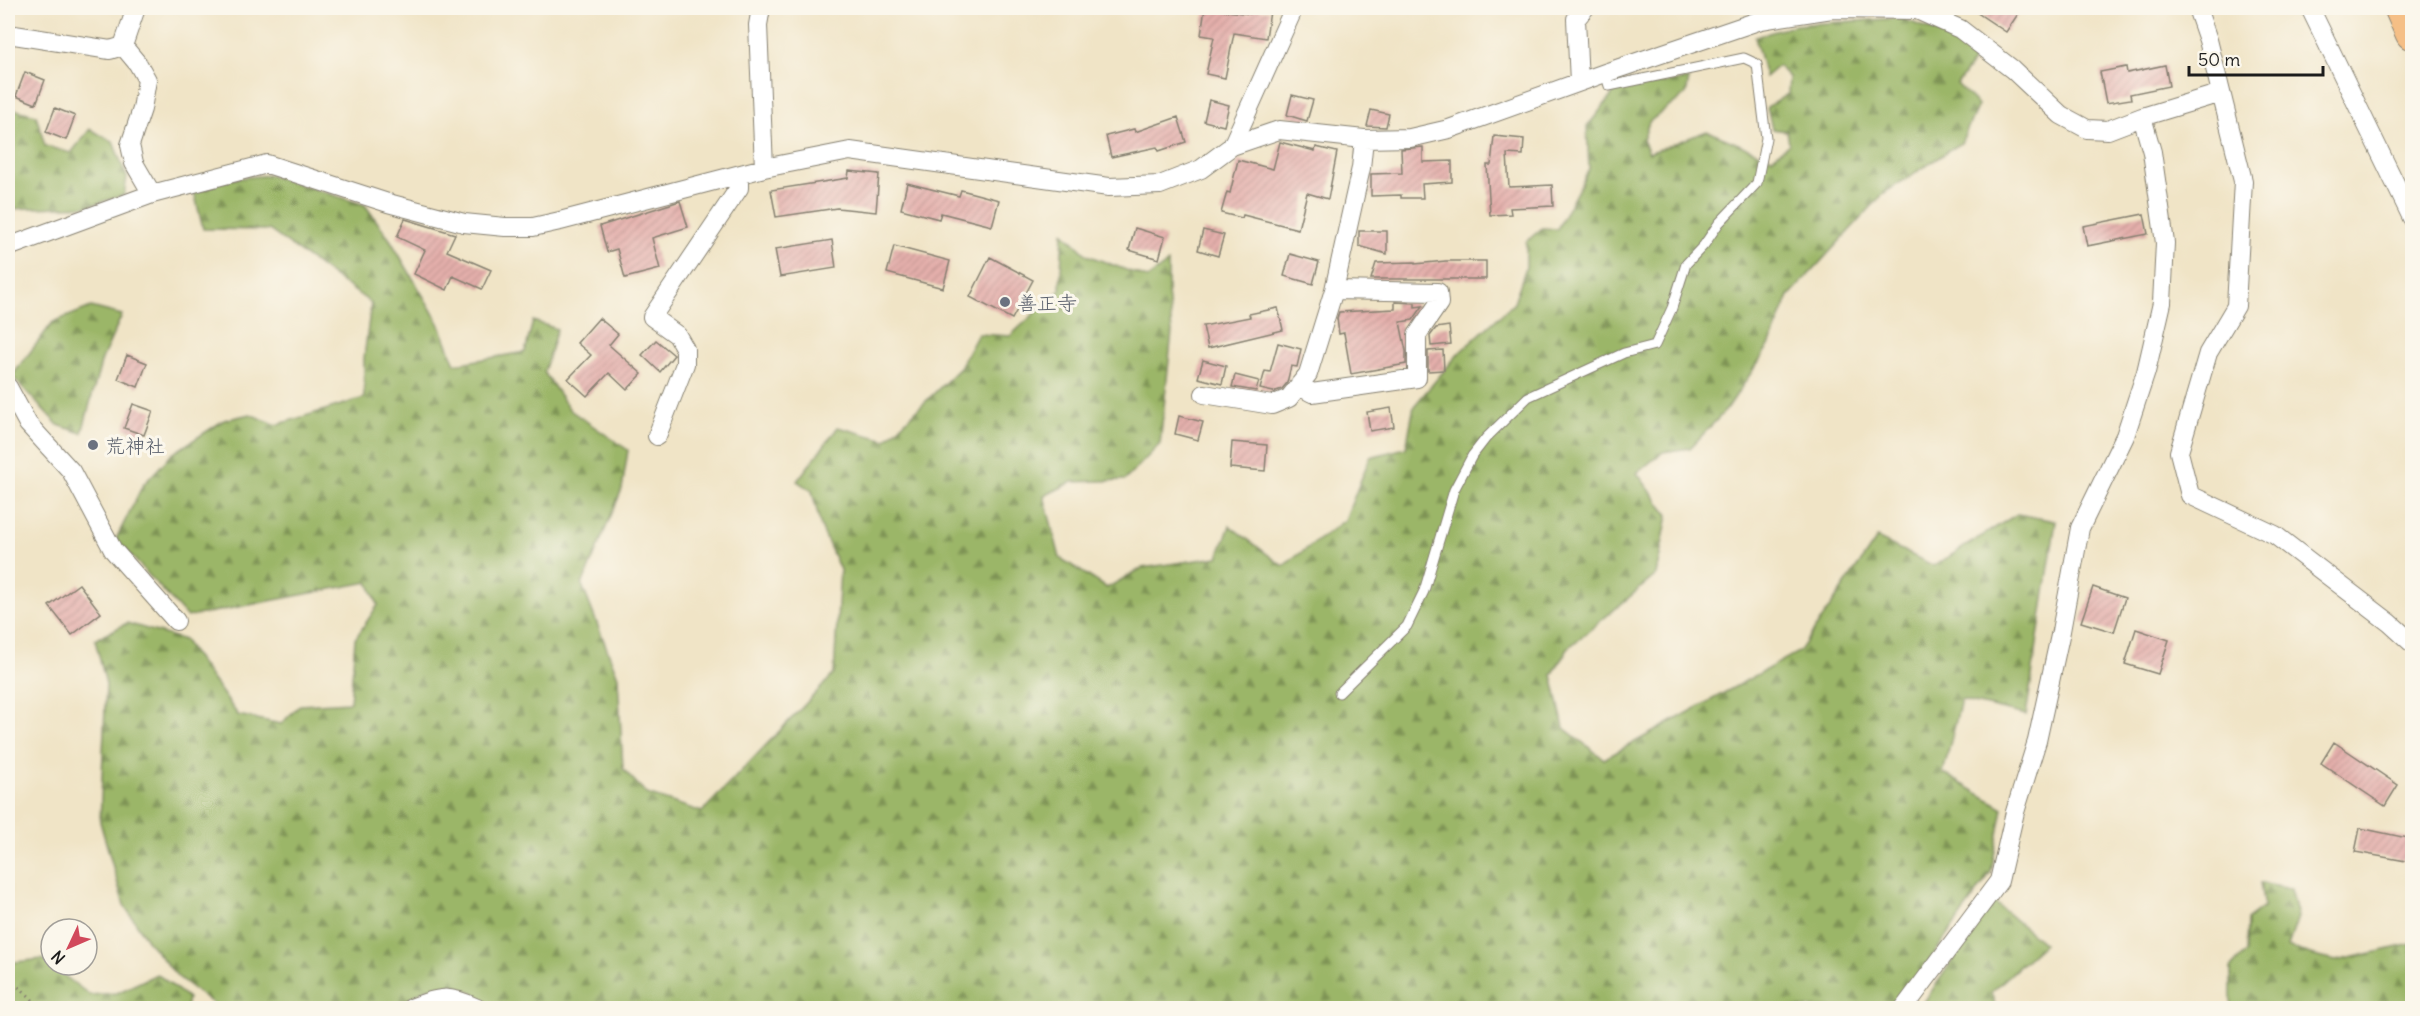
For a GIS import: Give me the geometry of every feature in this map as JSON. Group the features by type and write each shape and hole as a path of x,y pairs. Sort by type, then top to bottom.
{"highway":[{"path":"2401,8 2412,33"}],"street":[{"path":"123,46 136,8"},
{"path":"761,8 758,25 764,168"},
{"path":"1232,146 1294,8"},
{"path":"1579,82 1576,19 1585,8"},
{"path":"2197,8 2243,181 2236,306 2208,353 2179,452 2190,495 2275,535 2390,623 2412,643"},
{"path":"2310,8 2412,218"},
{"path":"8,247 152,194 267,164 388,203 464,223 506,227 533,227 764,168 850,151 1109,187 1160,185 1201,169 1232,146 1279,130 1364,139 1410,138 1449,129 1761,20 1832,9 1917,10 1960,29 2012,69 2061,115 2087,129 2108,130 2221,93"},
{"path":"8,34 110,50 123,46"},
{"path":"123,46 138,64 147,80 142,109 130,145 134,163 152,194"},
{"path":"1904,1008 1999,881 2015,812 2037,741 2080,528 2126,436 2146,372 2162,303 2165,243 2152,152 2142,117"},
{"path":"1204,394 1272,405 1289,398 1308,374 1334,290 1361,168 1364,139"},
{"path":"657,435 686,364 686,349 677,335 652,317 739,188 739,176"},
{"path":"1299,386 1312,393 1417,378 1417,334 1439,303 1438,292 1334,290"},
{"path":"8,387 28,424 71,471 112,550 176,621"},
{"path":"411,1008 436,999 456,998 477,1008"}],"lane":[{"path":"1339,693 1407,626 1424,591 1454,490 1486,438 1528,397 1624,353 1654,345 1672,308 1686,264 1704,245 1719,223 1757,183 1766,138 1757,64 1744,58 1609,86 1605,73"}],"path":[{"path":"8,981 21,990 38,1008"}],"green space":[{"path":"1901,18 1954,39 1975,59 1957,84 1978,105 1961,143 1884,193 1789,296 1769,346 1727,409 1690,448 1663,452 1637,473 1668,515 1656,575 1568,648 1552,675 1564,728 1604,759 1800,651 1877,538 1934,566 2017,514 2056,521 2026,715 1961,700 1943,773 2003,808 1991,872 1897,1008 494,1008 471,991 427,988 394,1008 219,1008 178,977 149,943 124,905 100,822 106,684 95,640 127,623 184,640 238,715 281,724 300,705 350,702 355,639 378,605 368,582 187,617 116,539 143,485 172,454 224,420 250,414 276,425 364,398 364,358 371,303 269,230 203,229 192,183 269,175 365,205 391,241 439,323 455,364 525,352 533,321 557,329 544,372 570,410 628,450 622,489 582,585 618,677 623,769 647,794 702,812 834,674 840,570 821,527 812,491 797,481 838,427 886,440 959,369 978,334 1010,336 1060,290 1063,232 1087,255 1147,278 1168,263 1172,332 1160,444 1125,480 1072,482 1044,496 1060,558 1107,588 1142,568 1218,557 1230,526 1283,566 1345,520 1370,457 1406,448 1414,406 1459,353 1514,303 1526,267 1526,242 1542,228 1557,229 1589,169 1587,127 1616,90 1689,79 1686,94 1649,122 1643,140 1649,153 1707,131 1772,158 1789,144 1787,131 1772,129 1767,107 1788,94 1789,77 1778,66 1765,77 1755,37 1796,25"},
{"path":"9,108 36,115 45,146 71,153 90,129 113,142 127,177 124,195 88,206 8,209"},
{"path":"91,307 122,315 102,359 82,433 58,425 12,376 53,322"},
{"path":"2260,883 2291,889 2298,917 2288,946 2310,955 2336,961 2412,944 2412,1008 2231,1008 2231,968 2246,952 2247,920 2264,907"},
{"path":"1993,901 2044,944 1991,992 1996,1008 1920,1008"},
{"path":"39,959 39,977 66,977 90,995 117,993 157,974 188,998 186,1008 8,1008 8,963"}],"building":[{"path":"1205,8 1250,14 1251,8 1270,11 1266,38 1234,33 1225,78 1206,74 1214,37 1201,35"},
{"path":"1970,8 2022,8 2006,32"},
{"path":"2165,65 2169,86 2130,94 2131,99 2106,103 2100,72 2126,67 2127,73"},
{"path":"25,72 45,80 36,104 16,96"},
{"path":"1292,95 1313,100 1307,121 1287,115"},
{"path":"1209,100 1229,105 1224,126 1204,121"},
{"path":"55,108 75,116 66,140 46,132"},
{"path":"1371,110 1389,114 1386,127 1367,126"},
{"path":"1178,117 1186,142 1159,151 1157,147 1111,157 1106,136 1134,129 1135,132"},
{"path":"1494,136 1524,139 1523,155 1507,154 1509,187 1552,185 1553,206 1510,208 1511,214 1490,215 1487,165 1491,165"},
{"path":"1280,142 1315,151 1316,147 1337,152 1328,199 1307,193 1298,229 1243,215 1242,218 1221,213 1227,192 1230,193 1238,160 1273,169"},
{"path":"1423,147 1423,162 1452,161 1452,182 1422,184 1423,198 1401,198 1401,195 1371,196 1371,174 1402,173 1401,149"},
{"path":"849,171 879,174 876,212 837,208 776,217 771,190 848,178"},
{"path":"907,183 959,196 961,190 999,200 992,226 941,213 939,219 901,209"},
{"path":"680,201 688,227 652,238 660,269 625,278 617,249 607,252 600,226"},
{"path":"2144,214 2148,234 2087,246 2083,226"},
{"path":"405,219 455,234 447,251 491,270 482,289 453,276 447,290 414,274 425,250 397,237"},
{"path":"1135,228 1165,237 1159,259 1129,250"},
{"path":"1203,230 1224,235 1218,256 1198,250"},
{"path":"1359,231 1387,231 1387,254 1359,246"},
{"path":"832,240 836,268 780,277 775,249"},
{"path":"894,246 950,261 943,288 887,273"},
{"path":"1290,254 1319,262 1313,284 1284,276"},
{"path":"990,257 1033,280 1012,319 970,297"},
{"path":"1486,261 1486,279 1371,279 1376,263 1415,262 1415,264"},
{"path":"1395,302 1415,303 1415,307 1423,306 1413,320 1400,322 1406,351 1406,364 1351,374 1344,333 1339,334 1337,318 1339,312 1395,309"},
{"path":"1278,308 1283,330 1208,348 1203,326 1250,317 1249,314"},
{"path":"599,318 618,334 609,345 642,374 627,390 609,373 587,396 568,379 591,355 577,343"},
{"path":"1449,326 1451,344 1431,346 1430,336 1436,328"},
{"path":"656,340 674,355 660,372 642,355"},
{"path":"1278,343 1301,349 1297,367 1291,366 1287,383 1282,389 1273,392 1260,389 1265,371 1270,372"},
{"path":"1443,350 1444,370 1428,371 1428,351"},
{"path":"127,355 147,363 138,387 118,379"},
{"path":"1203,360 1226,366 1222,384 1198,378"},
{"path":"1235,375 1259,381 1256,391 1232,387"},
{"path":"133,404 153,411 144,435 124,428"},
{"path":"1391,408 1394,427 1370,431 1367,412"},
{"path":"1179,416 1203,422 1198,440 1175,434"},
{"path":"1232,442 1267,445 1265,471 1230,468"},
{"path":"79,584 101,613 72,635 49,606"},
{"path":"2093,587 2125,598 2114,632 2081,622"},
{"path":"2136,629 2169,640 2158,674 2125,664"},
{"path":"2334,742 2398,785 2385,806 2321,763"},
{"path":"2360,828 2412,839 2412,862 2355,852"}],"place":[{"name":"善正寺","path":"1005,302"},
{"name":"荒神社","path":"93,445"}]}
